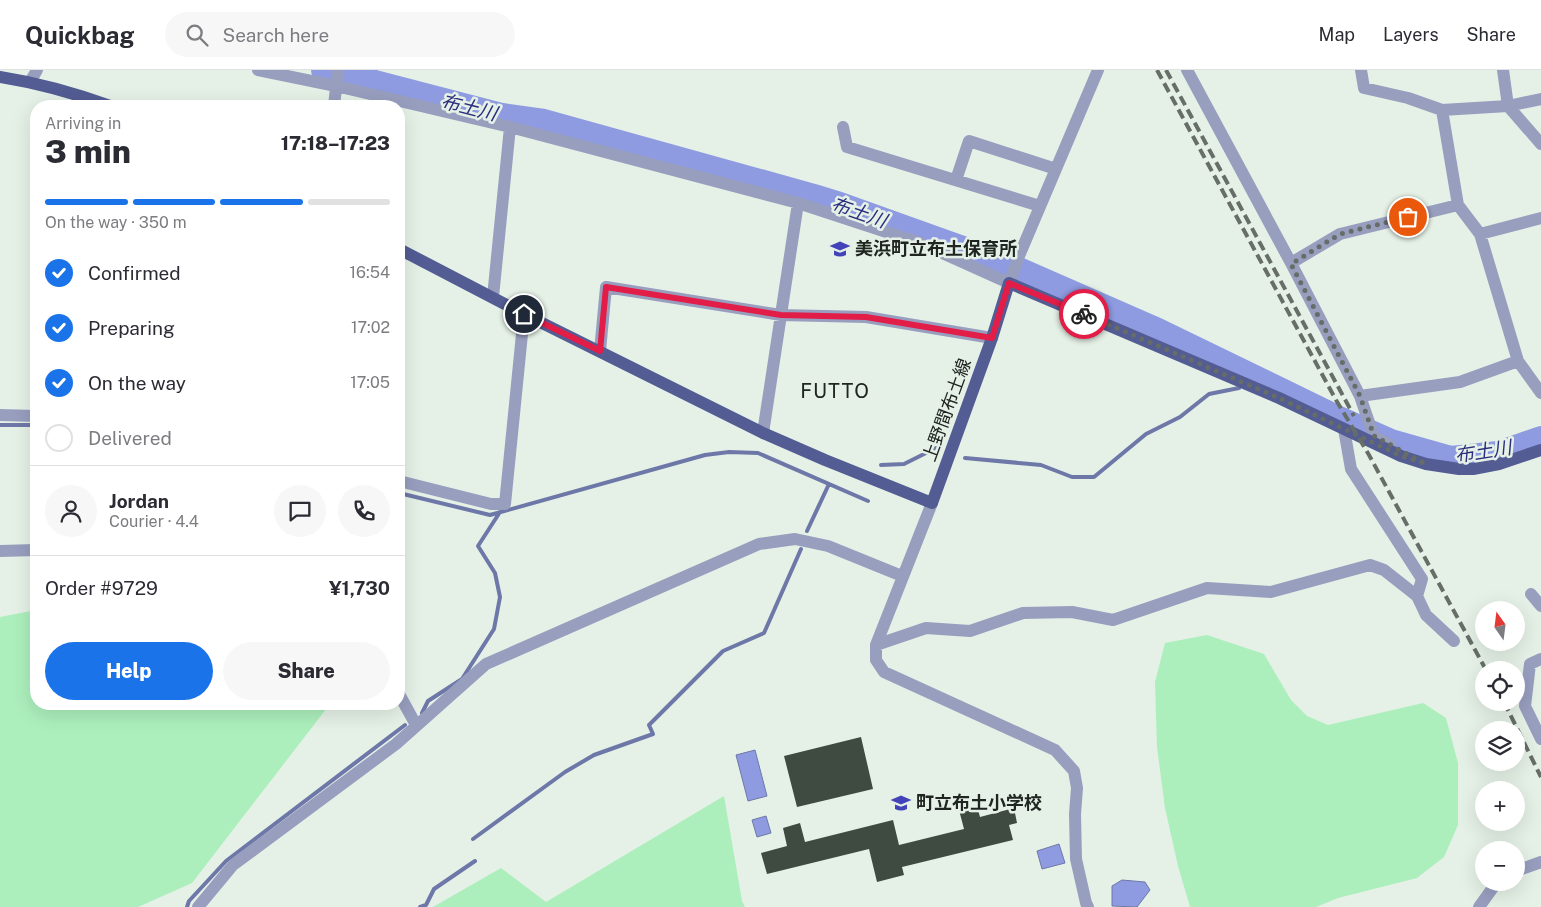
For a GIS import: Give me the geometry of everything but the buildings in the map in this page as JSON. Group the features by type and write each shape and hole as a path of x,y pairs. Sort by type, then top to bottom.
{"main road":[{"path":"0,76 30,82 93,100"},
{"path":"405,252 524,314 764,433 932,503"},
{"path":"1011,279 1279,398 1401,456 1426,464 1473,469 1499,464 1541,450"},
{"name":"上野間布土線","path":"932,503 992,338 1011,279"}],"street":[{"path":"30,82 37,70"},
{"path":"258,70 395,100"},
{"path":"335,100 338,70"},
{"path":"405,102 510,127 798,203 920,243 1011,279 1098,70"},
{"path":"1186,70 1360,396 1374,436 1426,464"},
{"path":"1361,70 1364,88 1408,98 1442,110 1508,106 1541,99"},
{"path":"1503,70 1508,106 1541,144"},
{"path":"1442,110 1458,205 1480,234 1518,361 1541,393"},
{"path":"494,297 510,127"},
{"path":"843,127 847,147 1040,206"},
{"path":"956,180 968,141 1056,169"},
{"path":"764,433 798,203"},
{"path":"1291,264 1340,234 1458,205"},
{"path":"1480,234 1541,218"},
{"path":"600,351 606,287 781,315 866,317 992,338"},
{"path":"405,482 491,504 505,504 524,314"},
{"path":"1360,396 1460,382 1518,361"},
{"path":"0,415 30,416"},
{"path":"1344,429 1352,469 1422,579 1417,596"},
{"path":"932,503 876,645 876,660 884,672 1055,750 1066,761 1074,771 1077,788 1075,814 1076,859 1088,907"},
{"path":"198,907 233,865 396,744 486,664 760,544 795,539 828,546 902,576"},
{"path":"0,551 30,550"},
{"path":"876,645 926,628 970,630 1023,614 1072,612 1113,620 1207,588 1271,592 1370,565 1384,570 1417,596 1426,615 1454,641"},
{"path":"1531,594 1541,606"},
{"path":"1541,658 1530,664 1525,706 1541,739"},
{"path":"405,705 416,725"},
{"path":"1525,867 1541,862"},
{"path":"1525,868 1541,867"},
{"path":"1479,907 1491,891"}],"green space":[{"path":"30,611 30,710 325,710 192,883 138,907 0,907 0,617"},
{"path":"1207,635 1264,654 1291,700 1307,716 1328,725 1423,703 1446,718 1458,763 1458,825 1444,857 1417,878 1338,898 1316,907 1190,907 1178,866 1165,808 1157,747 1155,682 1165,643"},
{"path":"724,796 742,901 745,907 433,907 501,868 546,902"}],"water":[{"path":"755,750 767,796 748,801 736,755"},
{"path":"766,816 771,833 757,837 752,820"},
{"path":"1059,844 1065,863 1042,869 1037,851"},
{"path":"1122,880 1145,882 1150,890 1137,907 1112,906 1112,886"}],"waterway":[{"name":"布土川","path":"323,70 502,115 544,121 840,204 1005,263 1158,330 1339,418 1391,441 1451,458 1498,453 1541,438"},
{"path":"965,458 1041,465 1072,477 1094,477 1146,434 1180,417 1209,394 1239,388"},
{"path":"0,425 30,425"},
{"path":"881,465 904,464 936,448"},
{"path":"405,494 490,515 705,455 729,452 758,453 868,501"},
{"path":"807,531 829,484"},
{"path":"422,713 428,701 462,679 494,629 500,597 495,573 478,546 500,512"},
{"path":"473,839 565,772 594,755 653,734 649,725 723,651 764,633 801,549"},
{"path":"187,907 189,901 226,861 405,725"},
{"path":"420,907 426,905 434,889 475,861"}],"railway":[{"path":"1157,70 1336,400 1369,455 1481,661"},
{"path":"1166,70 1354,416"},
{"path":"1508,711 1541,777"}],"way so far":[{"path":"1084,314 1279,398 1401,456 1426,464 1374,436 1360,396 1291,264 1340,234 1408,217"}],"place":[{"name":"美浜町立布土保育所","path":"840,249"},
{"name":"町立布土小学校","path":"901,803"}],"district":[{"name":"FUTTO","path":"835,391"}],"route":[{"path":"524,314 600,351 606,287 781,315 866,317 992,338 1009,283 1084,314"}]}
